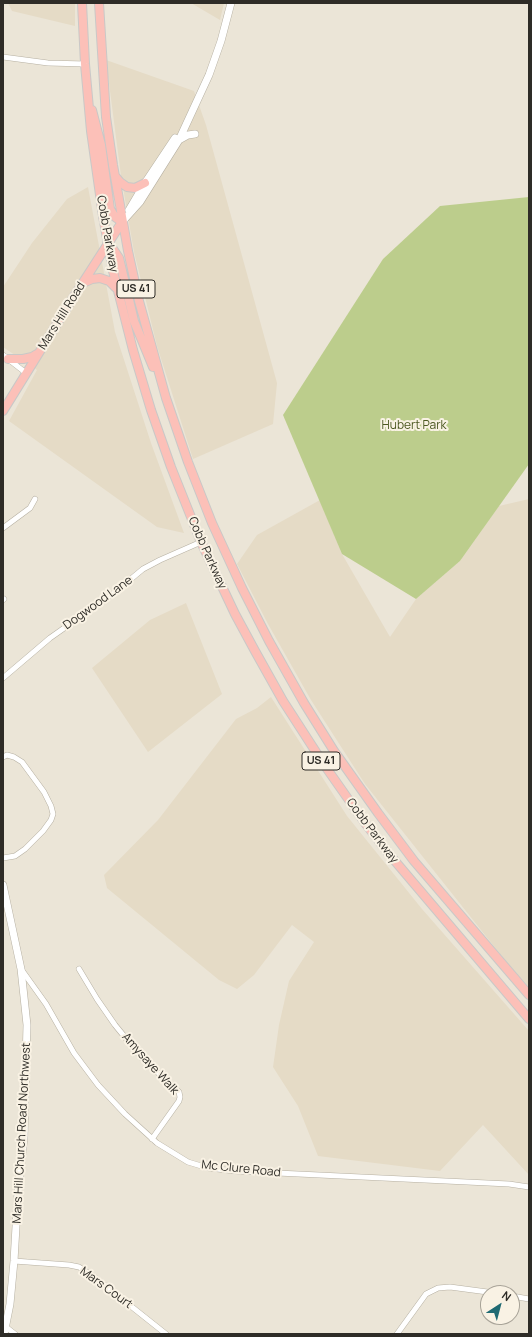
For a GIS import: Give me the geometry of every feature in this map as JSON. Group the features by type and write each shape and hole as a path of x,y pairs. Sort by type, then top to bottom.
{"main road":[{"name":"Cobb Parkway","path":"82,3 85,64 94,164 108,244 118,290 133,350 155,423 201,542 235,614 266,671 328,772 389,854 529,1019"},
{"name":"Cobb Parkway","path":"99,3 105,101 114,176 139,301 178,433 212,523 257,618 304,703 347,770 414,861 529,995"},
{"path":"88,98 100,138 110,209 115,217 122,222"},
{"path":"114,176 123,185 131,188 140,187 145,183"},
{"name":"Mars Hill Road","path":"3,410 122,222"},
{"path":"108,244 119,258 134,322 145,350 163,386"},
{"path":"82,284 92,279 104,278 112,283 118,290"},
{"path":"5,357 17,360 38,354"}],"street":[{"path":"122,222 140,202 179,140 209,75 221,41 231,3"},
{"path":"3,57 48,63 85,64"},
{"path":"122,222 168,148 184,128"},
{"path":"179,140 188,135 195,134"},
{"path":"5,357 26,373"},
{"path":"3,528 30,508 35,499"},
{"name":"Dogwood Lane","path":"3,678 50,638 114,593 143,570 160,560 201,542"},
{"path":"3,757 14,757 22,762 44,792 53,814 51,820 43,831 25,849 15,856 3,858"},
{"name":"Mars Hill Church Road Northwest","path":"3,885 5,901 21,969 27,1025 24,1137 18,1192 14,1261 5,1331"},
{"name":"Mc Clure Road","path":"21,969 46,1004 74,1053 98,1085 125,1114 152,1138 168,1151 188,1162 208,1168 235,1171 509,1184 529,1188"},
{"name":"Amysaye Walk","path":"79,969 115,1025 142,1058 179,1092 179,1100 152,1138"},
{"name":"Mars Court","path":"14,1261 79,1267 93,1276 166,1334"},
{"path":"397,1334 426,1294 438,1288 450,1287 480,1291"},
{"path":"5,1331 15,1334"}],"shaded area":[{"path":"8,3 75,3 75,26 12,11"},
{"path":"191,3 224,3 220,20"},
{"path":"106,60 194,91 206,125 277,383 273,424 193,459 157,346 134,252 121,176"},
{"path":"88,187 115,332 151,443 184,533 157,527 9,421 37,370 3,347 3,287 32,243 67,199"},
{"path":"529,499 529,987 508,964 365,784 311,700 268,624 237,564 257,535 320,500 342,554 390,637 416,599 460,561 499,506"},
{"path":"186,603 222,694 148,752 92,668 150,620"},
{"path":"271,697 347,816 422,909 529,1031 529,1175 483,1125 440,1171 318,1156 298,1106 273,1067 279,1025 289,981 314,942 292,925 254,975 237,989 219,980 107,888 104,875 158,820 236,719 257,708"}],"green space":[{"name":"Hubert Park","path":"529,197 529,464 460,561 416,599 342,554 283,415 383,259 440,206"}]}
